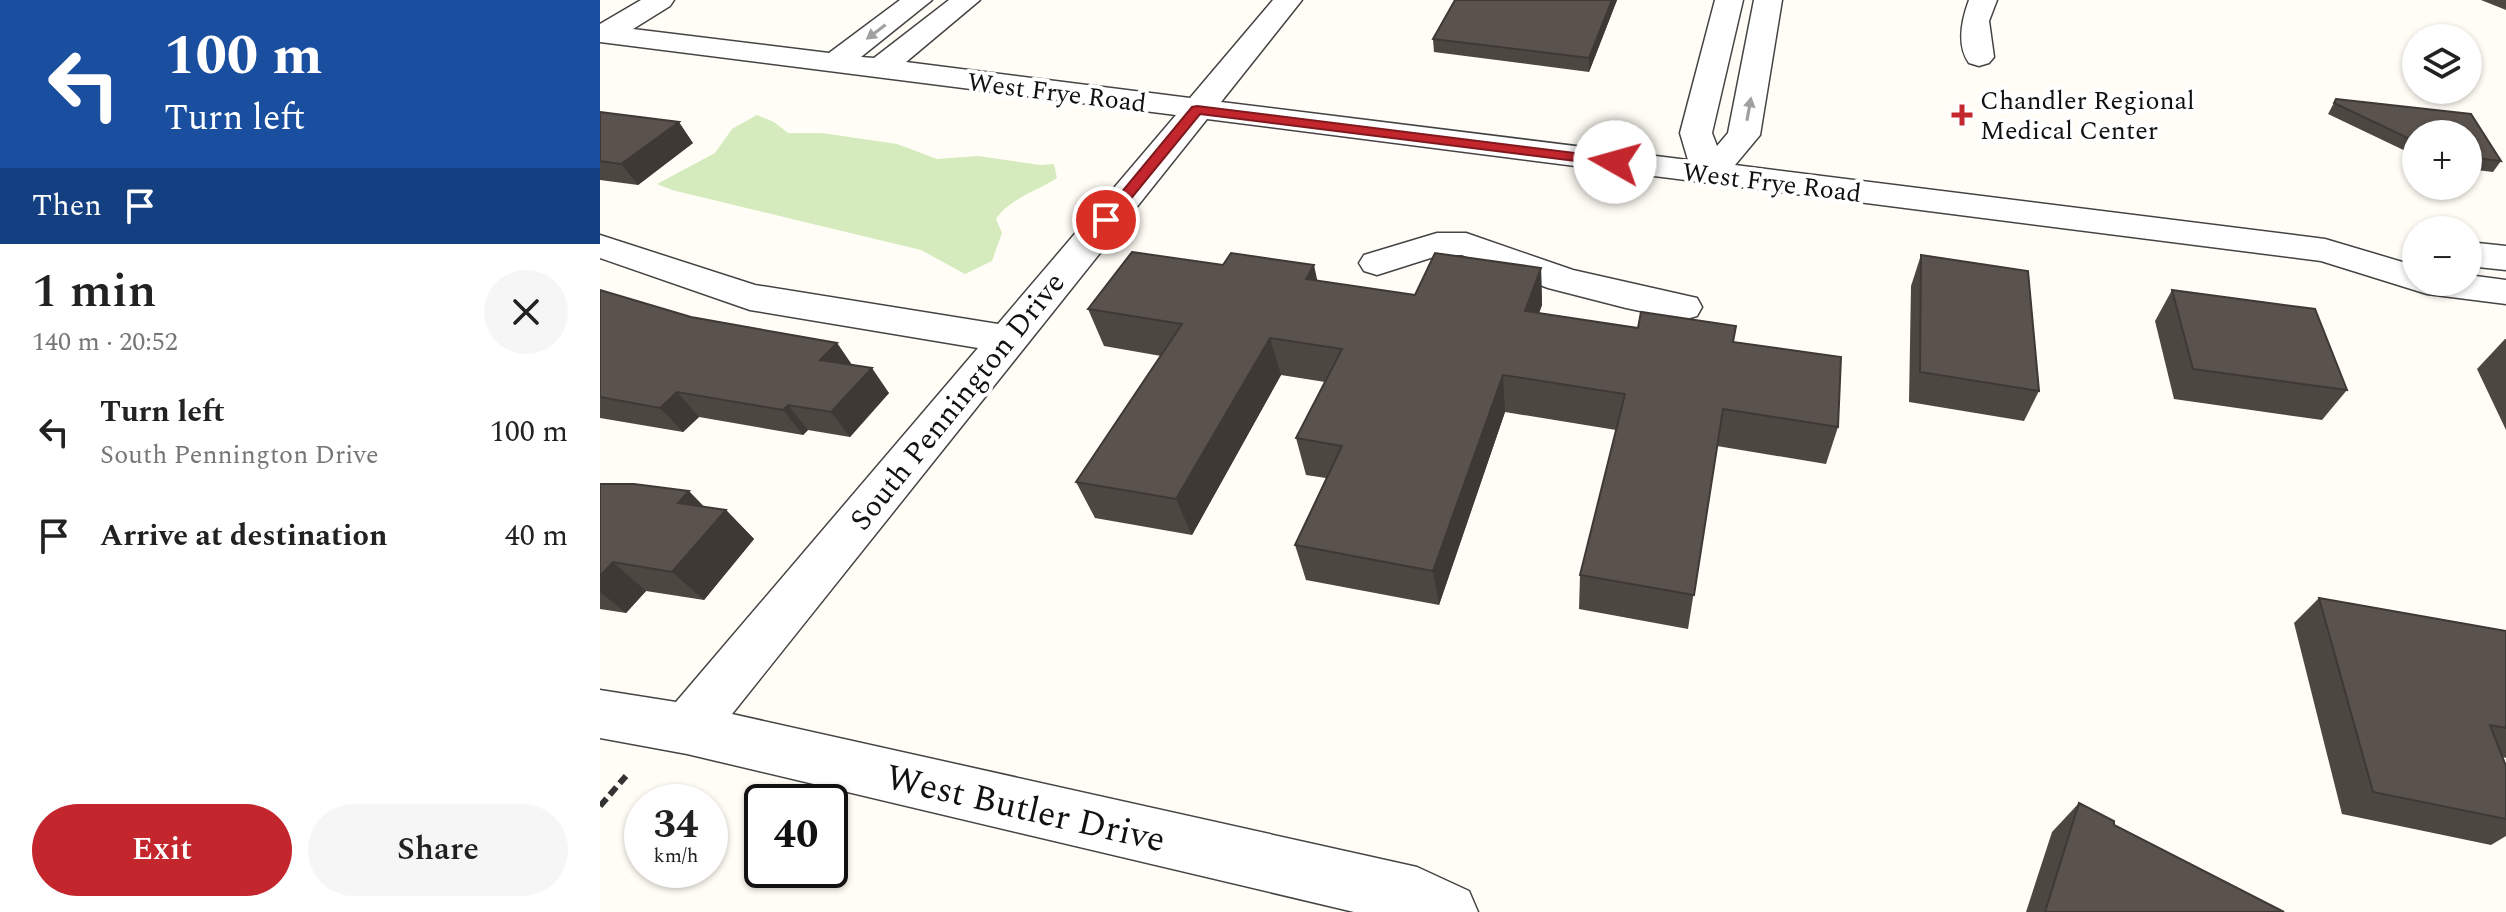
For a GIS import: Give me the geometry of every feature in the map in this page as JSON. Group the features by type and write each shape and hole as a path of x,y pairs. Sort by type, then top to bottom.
{"street":[{"path":"602,25 613,0"},
{"path":"602,25 660,0"},
{"name":"South Pennington Drive","path":"687,729 1288,0"},
{"path":"1710,174 1696,133 1729,0"},
{"path":"1710,174 1744,135 1768,0"},
{"path":"1979,57 1975,21 1983,0"},
{"path":"834,63 915,2 960,4"},
{"path":"879,69 960,4"},
{"name":"West Frye Road","path":"602,25 879,69 2325,250 2402,275"},
{"path":"1377,263 1437,244 1466,244 1561,279 1683,307"},
{"name":"West Frye Road","path":"2325,250 2402,246"},
{"path":"601,247 750,297 1007,339"},
{"path":"2482,255 2506,258"},
{"path":"2482,289 2506,292"},
{"name":"West Butler Drive","path":"600,714 687,729 1417,897 1448,912"}],"path":[{"path":"600,806 626,776"}],"green space":[{"path":"757,115 774,122 788,133 822,133 897,144 937,159 978,156 1040,165 1054,164 1057,178 1002,212 996,219 1002,233 992,261 965,274 921,250 657,184 715,153 732,129"}],"building":[{"path":"1455,0 1612,0 1589,58 1433,39"},
{"path":"2336,99 2471,114 2475,120 2402,120 2402,135 2334,103"},
{"path":"600,112 679,122 621,164 600,161"},
{"path":"2482,131 2501,161 2482,159"},
{"path":"1132,252 1223,265 1231,253 1314,265 1306,279 1415,295 1435,253 1541,268 1525,311 1638,328 1641,312 1736,326 1733,342 1841,357 1838,427 1723,409 1694,595 1580,575 1625,394 1503,375 1433,571 1295,545 1342,446 1296,438 1342,349 1270,338 1176,499 1076,482 1182,324 1088,309"},
{"path":"1921,255 2028,271 2039,391 1920,372"},
{"path":"600,290 691,317 837,343 820,360 872,368 831,412 788,405 783,410 677,392 660,408 600,397"},
{"path":"2172,290 2315,309 2347,390 2193,369"},
{"path":"600,484 634,484 689,491 678,503 726,510 672,572 613,562 600,576"},
{"path":"2319,598 2506,631 2506,728 2490,725 2506,766 2506,819 2373,792"},
{"path":"2079,803 2114,821 2114,825 2284,912 2045,912"}],"place":[{"name":"Chandler Regional Medical Center","path":"1962,115"}],"route":[{"path":"1106,220 1197,110 1615,162"}]}
